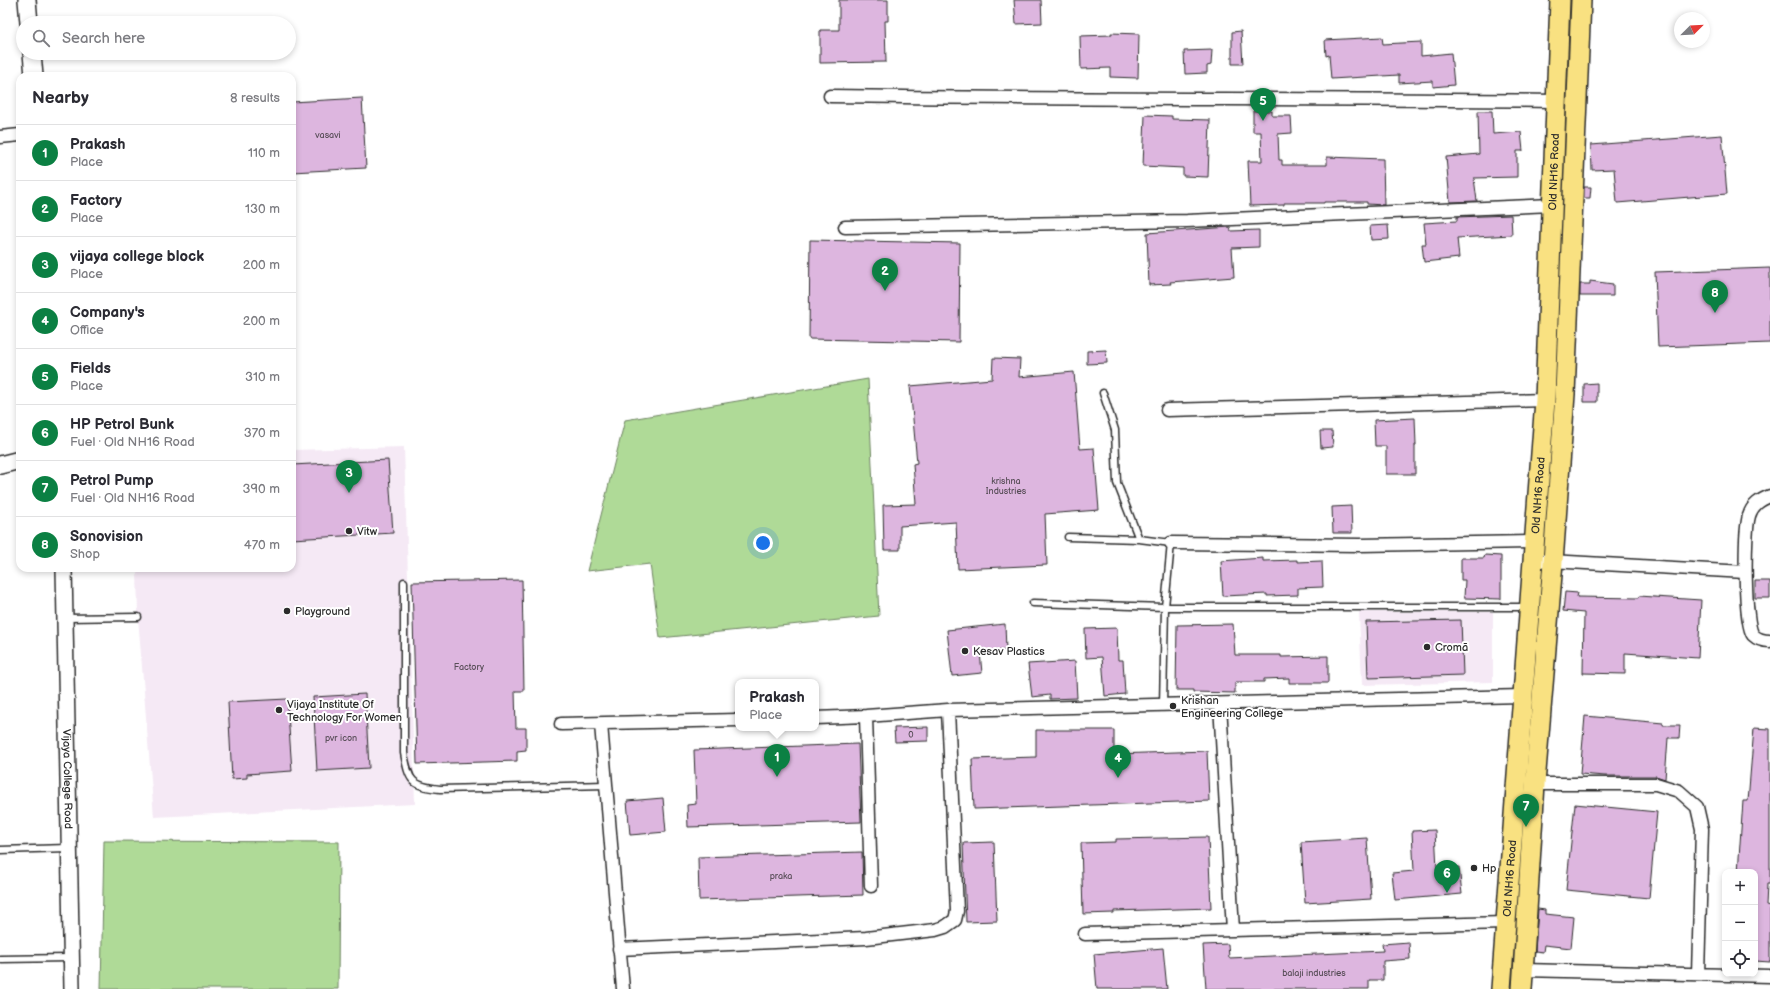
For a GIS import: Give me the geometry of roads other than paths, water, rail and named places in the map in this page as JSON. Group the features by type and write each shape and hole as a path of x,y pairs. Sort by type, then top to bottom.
{"main road":[{"path":"27,0 28,16"},
{"name":"Old NH16 Road","path":"1501,989 1545,400 1560,0"},
{"name":"Old NH16 Road","path":"1522,989 1535,784 1565,394 1581,0"},
{"path":"33,60 34,72"},
{"path":"0,464 16,461"}],"street":[{"path":"830,96 975,99 1358,99 1556,101"},
{"path":"0,137 16,135"},
{"path":"845,226 1187,221 1552,205"},
{"path":"1167,410 1545,400"},
{"path":"1770,496 1758,501 1749,516 1745,572 1748,622 1753,635 1763,641 1770,641"},
{"path":"1171,543 1360,545 1533,551 1553,562 1745,572"},
{"name":"Vijaya College Road","path":"64,572 72,989"},
{"path":"819,718 948,710 1163,706 1522,696"},
{"path":"1220,704 1233,930"},
{"path":"620,949 866,938 936,930 950,924 955,920 957,911 948,710"},
{"path":"866,716 872,886"},
{"path":"561,724 735,720"},
{"path":"601,724 623,989"},
{"path":"1535,784 1656,784 1678,791 1697,807 1702,829 1698,974"},
{"path":"1085,934 1505,923"},
{"path":"1523,970 1770,976"}],"lane":[{"path":"1103,393 1115,430 1117,483 1139,539"},
{"path":"1068,537 1139,539 1171,543 1165,607 1163,706"},
{"path":"404,582 404,753 407,769 412,781 424,787 440,789 606,784"},
{"path":"1033,603 1165,607 1529,607"},
{"path":"64,618 138,617"},
{"path":"0,850 69,848"},
{"path":"0,959 71,958"}],"place":[{"name":"Fields","path":"1263,121"},
{"name":"Factory","path":"885,291"},
{"name":"Sonovision","path":"1715,313"},
{"name":"vijaya college block","path":"349,493"},
{"name":"Vitw","path":"349,531"},
{"name":"Playground","path":"287,611"},
{"name":"Cromā","path":"1427,647"},
{"name":"Kesav Plastics","path":"965,651"},
{"name":"Krishan Engineering College","path":"1173,706"},
{"name":"Vijaya Institute Of Technology For Women","path":"279,710"},
{"name":"Prakash","path":"777,777"},
{"name":"Company's","path":"1118,778"},
{"name":"Petrol Pump","path":"1526,827"},
{"name":"Hp","path":"1474,868"},
{"name":"HP Petrol Bunk","path":"1447,893"}]}
